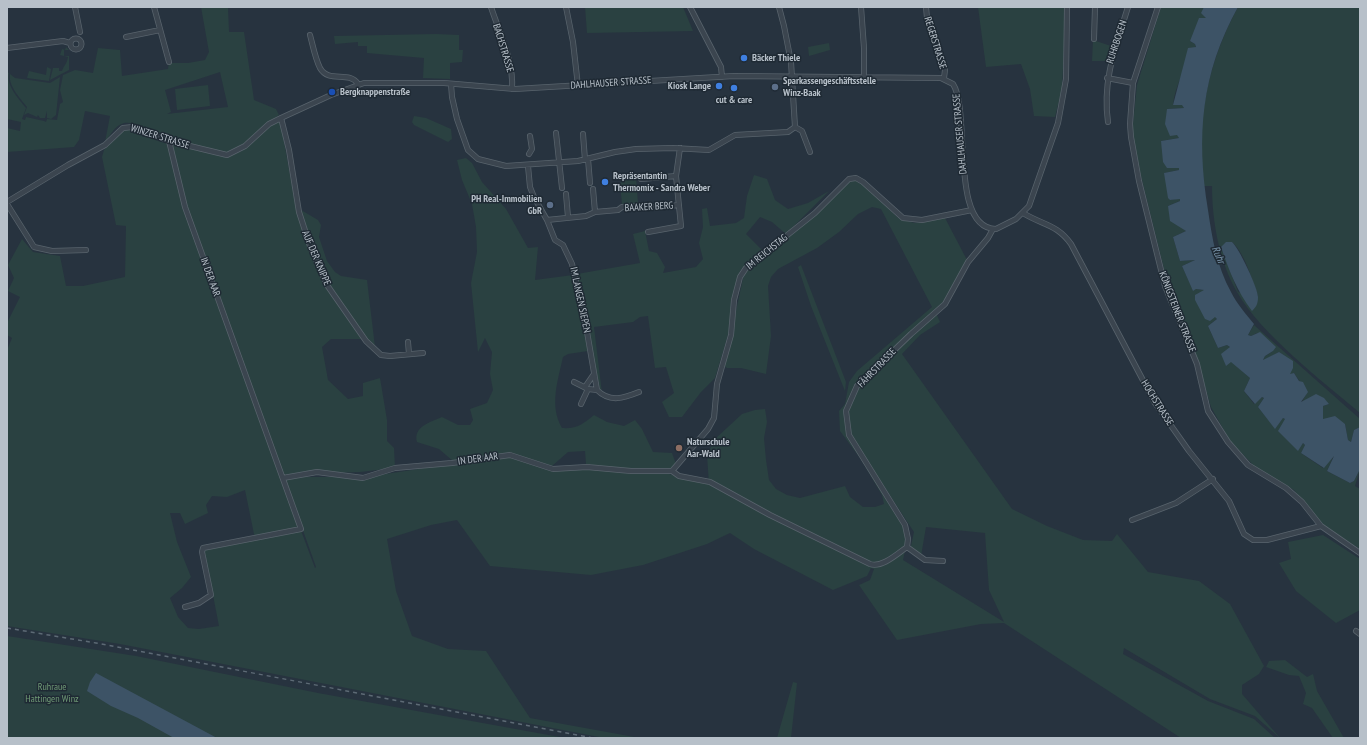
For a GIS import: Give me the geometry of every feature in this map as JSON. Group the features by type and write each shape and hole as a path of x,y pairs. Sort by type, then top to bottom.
{"street":[{"path":"75,7 80,32"},
{"path":"154,7 169,62"},
{"name":"BACHSTRASSE","path":"491,7 508,57 512,89"},
{"path":"566,7 573,42 578,86"},
{"path":"690,7 721,67 722,77"},
{"path":"779,7 786,31 795,127"},
{"path":"861,7 864,48 864,76"},
{"name":"REGERSTRASSE","path":"926,7 927,18 945,70 944,78"},
{"path":"992,229 1008,224 1024,213 1032,199 1063,103 1066,79 1067,7"},
{"path":"1094,39 1095,7"},
{"name":"RUHRBOGEN","path":"1108,122 1106,111 1108,70 1128,7"},
{"name":"KÖNIGSTEINER STRASSE","path":"1158,7 1133,83 1130,124 1139,181 1165,286 1199,368 1208,410 1218,429 1241,458 1255,470 1286,488 1302,502 1321,526 1360,553"},
{"path":"126,37 160,30"},
{"path":"310,35 322,71 331,76 350,78 355,80 358,84"},
{"path":"7,48 63,41 70,43"},
{"name":"DAHLHAUSER STRASSE","path":"276,120 358,84 451,84 512,89 722,77 864,76 944,78 953,84 959,99 965,184 972,210 981,221 992,229"},
{"name":"RUHRBOGEN","path":"1107,78 1133,83"},
{"path":"451,84 452,97 457,119 466,147 470,153 478,159 501,166 528,166 560,163 636,149 680,148 709,150 735,135 788,132 795,127"},
{"name":"AUF DER KNIPPE","path":"281,118 299,212 310,246 327,285 374,350 385,356 423,353"},
{"name":"WINZER STRASSE","path":"86,250 52,251 34,247 7,203 73,162 105,145 123,128 133,128 169,141 228,155 245,146 269,124 276,120"},
{"path":"795,127 802,131 810,152"},
{"path":"556,133 562,188"},
{"path":"583,134 590,183"},
{"path":"529,154 532,149 530,136"},
{"name":"IN DER AAR","path":"169,141 190,219 301,529 203,548 202,552 211,595 199,603 185,607"},
{"name":"BAAKER BERG","path":"648,232 681,226 676,176 680,148"},
{"name":"IM LANGEN SIEPEN","path":"528,166 531,191 547,220 555,240 563,246 572,264 597,390"},
{"path":"641,179 676,176"},
{"name":"IM REICHSTAG","path":"672,471 708,429 714,418 717,384 731,335 734,300 740,277 746,268 815,213 849,179 856,178 863,182 903,218 922,220 972,210"},
{"path":"593,189 595,212"},
{"path":"566,194 568,217"},
{"name":"BAAKER BERG","path":"547,220 586,216 595,212 618,210 625,207 641,206 644,208 679,205"},
{"name":"HOCHSTRASSE","path":"1024,213 1055,228 1068,240 1155,403 1189,451 1213,479 1230,503 1243,532 1250,538 1267,540 1321,526"},
{"name":"FÄHRSTRASSE","path":"907,547 908,539 905,525 849,435 846,411 857,386 911,334 945,304 968,262 988,238 992,229"},
{"path":"408,342 409,354"},
{"path":"581,404 586,388 594,374"},
{"path":"574,382 586,388 597,390 601,394 615,399 623,399 639,392"},
{"name":"IN DER AAR","path":"283,478 317,472 363,478 395,468 452,463 510,455 553,469 588,467 631,471 672,471"},
{"path":"672,471 679,476 710,482 770,515 875,566 907,547 926,560 943,561"},
{"path":"1132,520 1176,503 1213,479"}],"green space":[{"path":"201,7 228,7 229,32 244,32 254,100 276,109 279,115 254,138 232,152 214,152 201,149 131,123 124,123 118,126 105,142 110,116 85,111 79,140 74,147 7,152 7,128 20,131 21,122 7,119 7,72 9,73 9,82 11,87 26,108 22,119 25,120 26,117 46,122 47,119 57,120 60,104 63,102 60,90 63,75 75,70 93,73 98,48 120,50 122,76 168,69 169,63 188,63 205,60 209,52","holes":["220,72 228,107 167,114 171,112 165,90"]},
{"path":"585,7 683,7 693,31 587,33"},
{"path":"978,7 1066,7 1062,89 1055,117 1034,116 1030,89 1021,64 986,67"},
{"path":"1161,7 1204,7 1207,19 1190,41 1195,44 1196,48 1188,62 1176,90 1173,105 1183,105 1184,108 1167,109 1179,138 1161,141 1180,167 1179,170 1165,173 1170,200 1180,198 1180,201 1168,206 1180,226 1186,231 1173,237 1180,261 1195,260 1182,266 1193,290 1204,290 1217,319 1208,326 1218,348 1227,345 1230,347 1225,365 1231,361 1250,378 1244,391 1254,404 1262,397 1264,398 1258,407 1275,428 1283,418 1285,419 1298,450 1303,443 1305,445 1301,453 1323,468 1334,455 1327,471 1350,483 1354,481 1360,469 1355,486 1360,489 1360,549 1321,525 1294,490 1256,468 1230,441 1211,407 1201,373 1170,293 1132,133 1137,85"},
{"path":"1238,7 1360,7 1360,413 1293,356 1261,324 1237,292 1221,254 1213,213 1212,186 1204,186 1201,146 1204,110 1211,74 1216,57","holes":["1232,242 1237,247 1248,267 1258,296 1238,292 1221,247"]},
{"path":"459,35 459,50 463,50 462,62 450,63 450,79 423,78 424,58 367,53 367,46 358,46 358,42 335,44 334,36"},
{"path":"1093,40 1111,46 1106,61 1092,61"},
{"path":"829,43 830,50 809,56 808,47"},
{"path":"62,49 65,50 64,56 60,55"},
{"path":"64,56 69,56 69,70 50,80 53,68 59,68 59,71 62,71 68,57"},
{"path":"47,67 51,69 49,81 27,78 29,71 46,75"},
{"path":"10,74 15,78 50,83 60,77 56,115 51,119 47,118 47,111 45,118 40,118 38,115 37,117 28,113 24,115 27,107 13,87"},
{"path":"208,85 210,106 177,110 175,89"},
{"path":"414,116 426,118 451,129 452,139 448,142 414,125 412,122"},
{"path":"280,120 296,207 318,220 321,225 319,237 327,261 335,272 341,276 367,280 375,347 367,339 331,339 322,347 328,380 348,399 363,396 363,383 380,378 387,420 387,441 394,448 395,468 360,472 285,475 281,477 315,568 316,567 284,477 366,477 510,455 549,470 584,468 633,474 665,473 709,484 707,455 715,439 742,414 755,410 765,409 767,422 764,438 766,460 769,480 776,489 787,495 800,498 845,486 850,497 863,507 875,507 884,504 882,495 860,458 840,431 839,411 845,404 849,382 857,371 932,307 881,209 872,207 858,214 839,232 817,248 778,269 771,277 768,286 771,336 766,374 741,368 727,368 724,366 744,274 844,183 856,176 898,218 914,223 945,218 967,260 940,308 856,387 845,411 848,436 909,532 903,560 1004,622 989,590 985,533 926,527 921,556 910,550 914,532 850,435 847,411 858,387 936,313 940,322 920,335 902,354 1012,509 1047,526 1083,540 1112,541 1117,534 1148,572 1199,581 1230,604 1264,666 1259,674 1242,685 1242,694 1280,738 1255,716 1210,699 1124,648 1123,654 1208,701 1254,719 1275,738 1181,738 1004,623 981,624 897,640 859,585 870,580 874,569 871,568 867,576 833,590 754,549 730,533 707,544 643,565 591,575 490,566 457,520 431,525 387,539 396,591 412,636 448,649 486,651 530,718 640,738 604,738 120,644 7,626 7,350 12,338 7,335 7,323 20,297 8,291 14,278 8,265 22,239 33,252 60,256 66,286 83,286 125,277 126,226 116,225 102,157 104,150 124,128 164,143 228,156 242,151 269,125","holes":["245,490 255,539 204,549 219,626 199,629 188,628 178,617 170,598 182,588 191,577 177,542 170,513 180,513 185,524 208,513 206,505 212,496 227,497"]},
{"path":"466,158 472,163 482,182 506,209 528,248 538,247 535,280 573,275 588,351 568,354 563,357 555,402 558,420 562,428 572,428 580,425 594,415 607,422 624,426 635,420 642,429 653,452 672,453 676,464 671,469 630,470 586,464 585,451 568,452 552,466 510,453 453,461 439,449 417,442 416,437 420,429 428,423 442,417 458,425 470,425 473,420 470,409 487,403 493,390 490,374 492,352 485,338 478,352 471,283 477,252 476,227 472,204 462,180 457,160"},
{"path":"754,175 767,179 775,200 788,209 808,203 829,191 786,234 772,222 760,217 746,234 762,250 740,271 728,335 715,378 701,392 682,417 669,417 662,402 674,393 666,367 655,368 648,316 640,317 633,322 594,327 602,393 600,390 577,274 640,263 633,234 645,231 649,251 657,253 665,267 663,273 696,267 703,259 699,243 703,227 702,209 707,208 710,226 736,223 744,218 747,196"},
{"path":"636,178 638,203 622,205 620,183 624,179"},
{"path":"801,265 846,382 845,391 811,306 798,267"},
{"path":"1254,325 1360,419 1360,427 1354,430 1351,442 1348,440 1345,424 1323,420 1323,406 1329,404 1302,402 1307,392 1294,373 1290,375 1279,352 1263,361 1265,356 1273,351 1257,333 1251,336 1248,335"},
{"path":"1323,535 1360,559 1360,610 1336,623 1296,591 1279,563 1291,559 1288,542"},
{"name":"Ruhraue Hattingen Winz","path":"7,636 136,656 318,693 565,738 7,738"},
{"path":"1285,660 1307,677 1313,674 1317,691 1344,738 1333,738 1312,708 1303,704 1306,693 1299,676 1289,675 1266,667 1269,661"},
{"path":"793,682 797,683 791,738 777,738"}],"water":[{"path":"1204,7 1238,7 1216,57 1209,81 1202,131 1204,183 1211,231 1222,273 1233,296 1254,324 1248,335 1251,336 1260,332 1276,347 1265,356 1263,360 1279,352 1293,361 1293,368 1290,374 1294,373 1299,381 1303,382 1308,392 1301,402 1316,394 1324,398 1329,404 1323,406 1323,419 1335,416 1345,424 1348,440 1351,442 1354,430 1360,427 1360,469 1354,481 1350,483 1327,471 1334,456 1324,468 1301,453 1305,445 1303,443 1298,451 1278,431 1285,419 1283,418 1275,429 1258,407 1264,398 1262,397 1255,404 1244,391 1250,378 1231,362 1226,366 1221,354 1230,347 1227,345 1218,348 1208,326 1217,319 1215,317 1210,321 1205,319 1195,300 1195,295 1204,290 1196,289 1193,291 1182,266 1195,260 1180,261 1173,237 1186,231 1170,221 1168,206 1180,201 1180,199 1170,200 1168,198 1164,173 1179,170 1179,168 1167,168 1163,162 1161,141 1179,138 1177,135 1170,136 1165,124 1167,109 1184,108 1182,105 1173,105 1188,48 1196,47 1195,44 1190,41 1199,18 1206,18 1201,13"},
{"path":"1226,242 1232,242 1235,246 1252,277 1258,299 1255,308 1252,311 1238,288 1227,264 1221,247"},
{"path":"96,673 217,738 174,738 138,718 111,706 87,691 90,682"}],"railway":[{"path":"7,628 96,643 593,738"}],"place":[{"name":"Bäcker Thiele","path":"744,58"},
{"name":"Kiosk Lange","path":"719,86"},
{"name":"Sparkassengeschäftsstelle Winz-Baak","path":"775,87"},
{"name":"cut & care","path":"734,88"},
{"name":"Bergknappenstraße","path":"332,92"},
{"name":"Repräsentantin Thermomix - Sandra Weber","path":"605,182"},
{"name":"PH Real-Immobilien GbR","path":"550,205"},
{"name":"Naturschule Aar-Wald","path":"679,448"}],"water label":[{"name":"Ruhr","path":"1218,255"}]}
